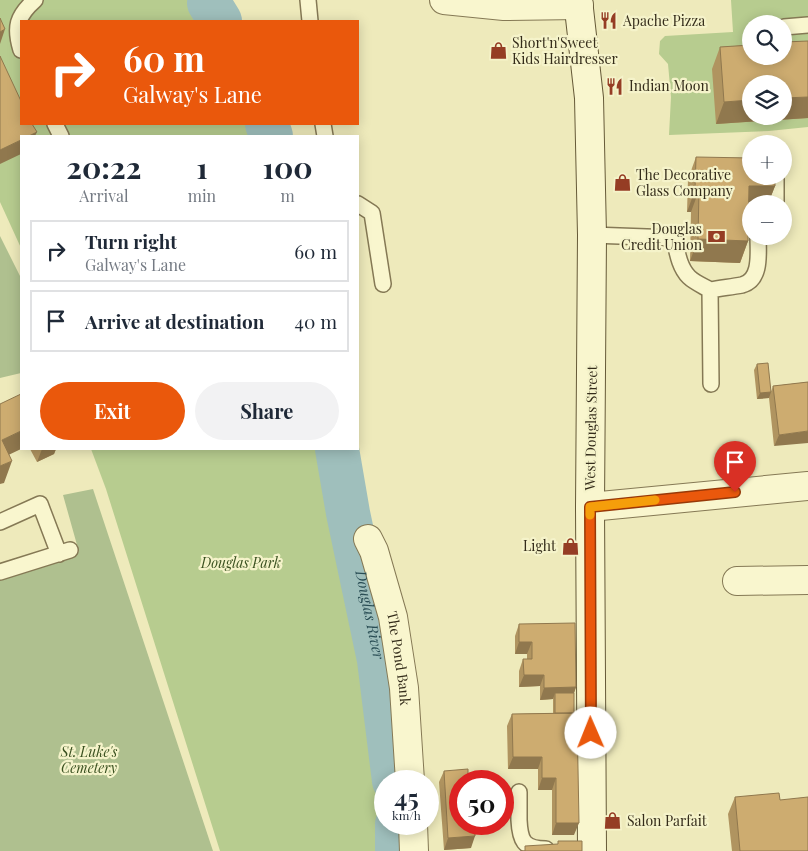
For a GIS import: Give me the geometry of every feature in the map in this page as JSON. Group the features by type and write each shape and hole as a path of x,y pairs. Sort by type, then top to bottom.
{"main road":[{"path":"444,0 504,6 578,2"},
{"name":"West Douglas Street","path":"578,2 589,98 592,235 586,849"},
{"path":"590,507 808,486"},
{"name":"The Pond Bank","path":"368,539 374,551 393,617 404,688 409,770"},
{"path":"737,581 808,580"},
{"path":"413,835 414,851"}],"lane":[{"path":"20,46 17,32 19,20 24,10 35,0"},
{"path":"308,0 310,20"},
{"path":"792,26 808,25"},
{"path":"359,205 372,214 383,284"},
{"path":"592,235 674,238 680,264 688,276 710,290 743,285 751,280 758,264 758,245"},
{"path":"710,290 711,384"},
{"path":"0,522 40,504 65,552 0,572"},
{"path":"519,792 520,833 522,840 528,847 556,849"}],"green space":[{"path":"0,0 203,1 217,20 20,20 20,125 264,125 266,135 20,135 20,246 0,202"},
{"path":"731,0 808,0 808,127 769,131 669,135 671,97 668,64 659,54 660,41 665,36 733,32"},
{"path":"0,236 20,276 20,373 0,378"},
{"name":"Douglas Park","path":"91,450 324,450 386,706 393,770 374,770 374,835 399,835 401,851 220,851 106,489"},
{"name":"St. Luke's Cemetery","path":"93,489 213,851 0,851 0,580 79,552 63,495"}],"building":[{"path":"0,18 5,29 0,32"},
{"path":"808,41 808,97 792,98 792,75 742,75 742,101 724,102 720,47 742,46 742,65 792,65 792,42"},
{"path":"0,56 20,99 20,125 33,125 37,132 31,135 20,135 20,140 0,150"},
{"path":"696,157 742,158 742,185 775,185 749,186 749,195 742,195 742,241 698,239 699,190 695,190"},
{"path":"768,363 771,392 760,393 757,364"},
{"path":"808,382 808,431 779,435 773,386"},
{"path":"20,394 20,431 2,440 12,461 0,466 0,404"},
{"path":"575,623 576,687 544,688 544,675 524,675 523,659 532,659 532,642 519,642 519,624"},
{"path":"555,693 574,693 574,713 555,713"},
{"path":"577,713 579,823 556,823 556,778 542,778 542,757 513,757 512,714"},
{"path":"444,771 449,771 449,835 475,836 448,838"},
{"path":"779,793 780,800 808,797 808,851 740,851 735,797"},
{"path":"558,841 582,841 582,851 525,851 525,846 558,844"}],"waterway":[{"name":"Douglas River","path":"209,3 219,20"},
{"name":"Douglas River","path":"267,125 271,135"},
{"name":"Douglas River","path":"337,450 348,513 379,660 393,770"},
{"name":"Douglas River","path":"397,835 397,851"}],"slow traffic":[{"path":"590,515 590,507 655,500"}],"place":[{"name":"Apache Pizza","path":"609,21"},
{"name":"Short'n'Sweet Kids Hairdresser","path":"498,51"},
{"name":"Indian Moon","path":"615,86"},
{"name":"The Decorative Glass Company","path":"622,183"},
{"name":"Douglas Credit Union","path":"716,237"},
{"name":"Light","path":"570,546"},
{"name":"Salon Parfait","path":"613,821"}],"route":[{"path":"591,733 590,507 735,492"}]}
